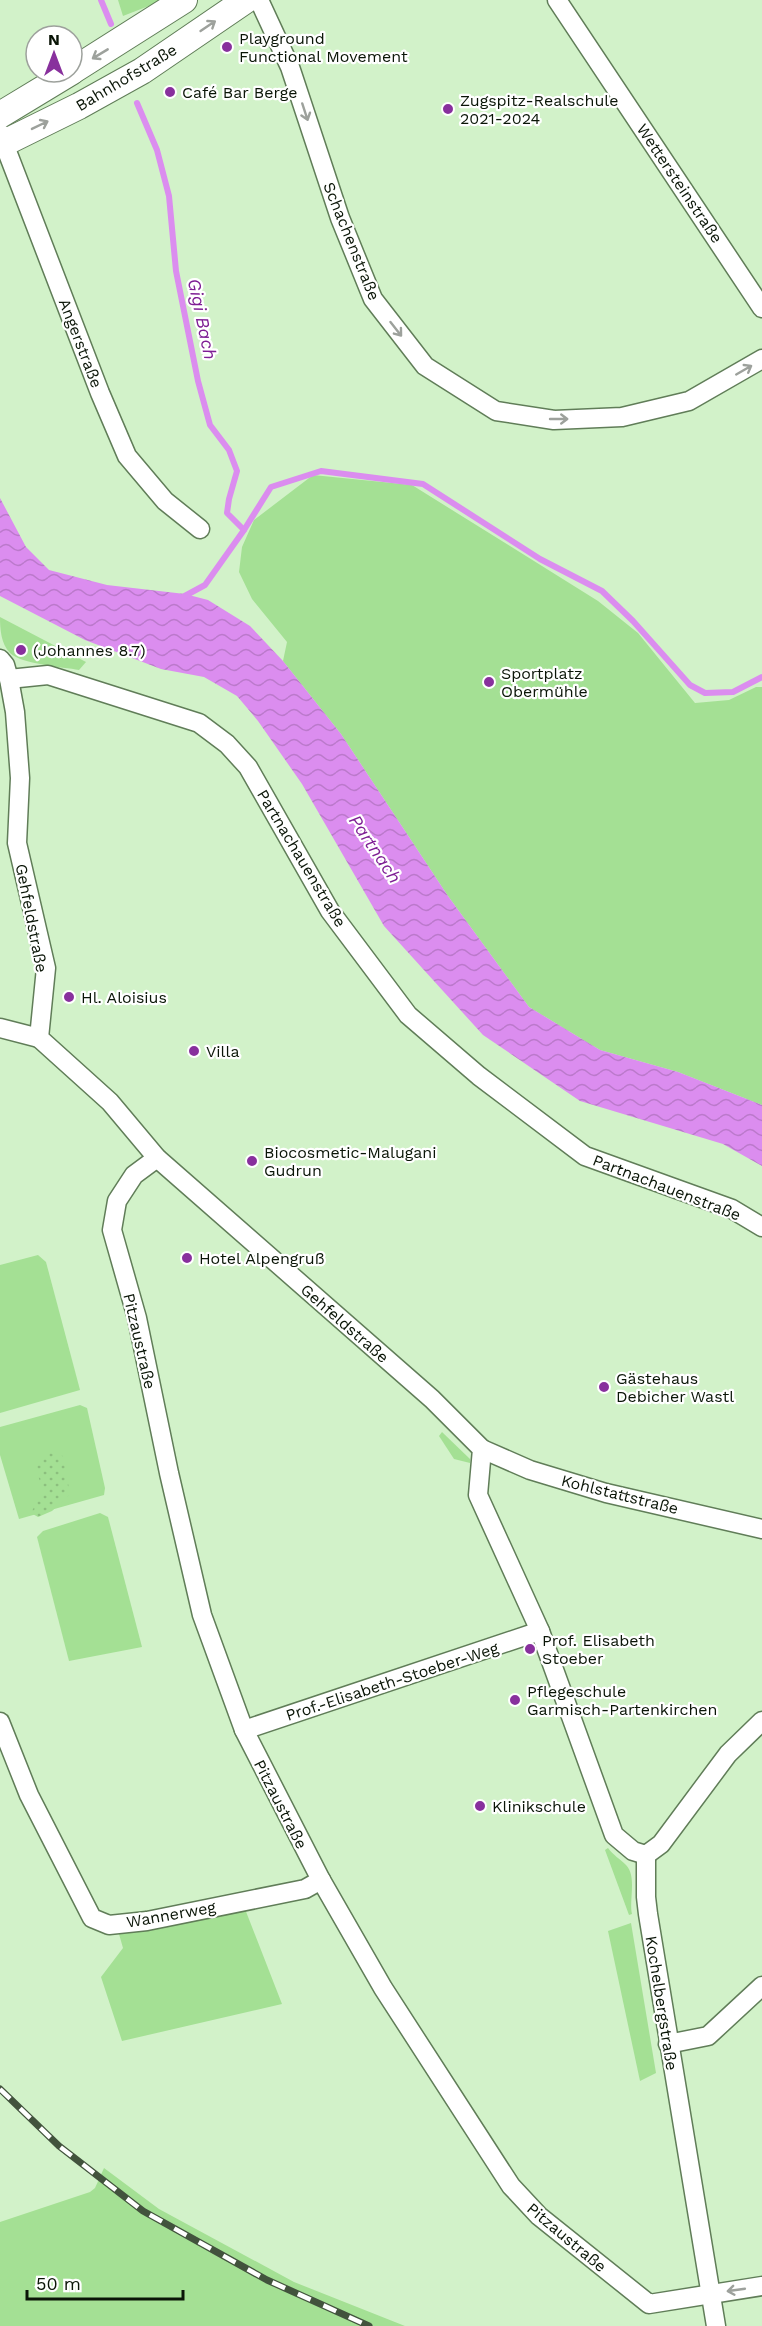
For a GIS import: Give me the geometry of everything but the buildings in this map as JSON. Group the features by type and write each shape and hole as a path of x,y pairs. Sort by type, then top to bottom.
{"main road":[{"name":"Bahnhofstraße","path":"84,64 183,0"},
{"name":"Bahnhofstraße","path":"2,140 79,106 142,71 246,0"},
{"name":"Bahnhofstraße","path":"0,115 51,84"}],"street":[{"name":"Schachenstraße","path":"259,0 290,67 340,218 373,299 425,366 496,411 554,420 622,417 690,401 762,359"},
{"name":"Wettersteinstraße","path":"557,0 762,308"},
{"name":"Angerstraße","path":"2,140 100,393 127,456 165,501 200,529"},
{"path":"0,659 9,679"},
{"name":"Partnachauenstraße","path":"9,679 48,675 199,723 227,744 248,767 330,911 408,1015 479,1076 585,1156 732,1209 762,1227"},
{"name":"Gehfeldstraße","path":"9,679 15,712 20,778 17,843 46,968 39,1038 110,1102 157,1158 432,1399 482,1449"},
{"path":"0,1028 39,1038"},
{"name":"Pitzaustraße","path":"157,1158 134,1175 117,1201 112,1230 137,1318 169,1473 202,1615 244,1730 321,1880 383,1988 465,2117 511,2186 532,2209 649,2304 762,2286"},
{"path":"482,1449 478,1495 540,1631 614,1834 633,1851 646,1855 661,1844 728,1754 762,1721"},
{"name":"Kohlstattstraße","path":"482,1449 530,1470 606,1493 762,1529"},
{"name":"Prof.-Elisabeth-Stoeber-Weg","path":"244,1730 540,1631"},
{"name":"Wannerweg","path":"0,1722 29,1795 92,1918 109,1925 147,1921 305,1889 321,1880"},
{"name":"Kochelbergstraße","path":"646,1855 646,1898 668,2044 716,2326"},
{"path":"668,2044 708,2036 762,1986"}],"green space":[{"path":"118,0 158,0 159,2 123,16"},
{"path":"313,475 412,485 598,601 638,633 695,703 729,700 756,687 762,687 762,1105 678,1072 600,1050 529,1007 448,896 341,734 283,661 287,642 252,599 239,572 242,547 254,520"},
{"path":"0,617 86,662 79,670 15,657 3,641"},
{"path":"38,1255 46,1262 80,1390 0,1413 0,1265"},
{"path":"80,1405 87,1408 105,1488 104,1495 19,1519 0,1455 0,1427"},
{"path":"442,1432 470,1459 470,1463 454,1459 439,1436"},
{"path":"46,1452 63,1456 70,1494 52,1511 38,1517 31,1513 43,1490 35,1467"},
{"path":"100,1513 108,1517 142,1647 69,1661 37,1537 43,1531"},
{"path":"608,1848 626,1865 631,1875 632,1914 629,1915 605,1850"},
{"path":"245,1909 282,2004 122,2041 101,1977 123,1948 119,1934"},
{"path":"631,1923 656,2073 640,2081 608,1931"},
{"path":"104,2168 159,2209 294,2282 405,2326 0,2326 0,2222 90,2192 95,2188"}],"water":[{"name":"Partnach","path":"0,498 26,547 49,570 107,585 185,594 208,600 250,626 283,661 341,734 448,896 529,1007 600,1050 678,1072 762,1105 762,1166 723,1144 580,1101 483,1035 384,926 302,784 258,721 237,696 204,677 161,669 85,640 0,596"}],"waterway":[{"name":"Gigi Bach","path":"101,0 111,24"},
{"name":"Gigi Bach","path":"137,103 157,150 169,196 176,271 198,381 210,425 229,450 237,471 227,513 244,530"},
{"path":"181,598 205,585 271,487 321,471 423,484 540,559 602,591 633,621 690,685 705,693 733,692 762,677"}],"railway":[{"path":"0,2089 59,2146 143,2211 267,2280 369,2326"}],"place":[{"name":"Playground Functional Movement","path":"227,47"},
{"name":"Café Bar Berge","path":"170,92"},
{"name":"Zugspitz-Realschule 2021-2024","path":"448,109"},
{"name":"(Johannes 8.7)","path":"21,650"},
{"name":"Sportplatz Obermühle","path":"489,682"},
{"name":"Hl. Aloisius","path":"69,997"},
{"name":"Villa","path":"194,1051"},
{"name":"Biocosmetic-Malugani Gudrun","path":"252,1161"},
{"name":"Hotel Alpengruß","path":"187,1258"},
{"name":"Gästehaus Debicher Wastl","path":"604,1387"},
{"name":"Prof. Elisabeth Stoeber","path":"530,1649"},
{"name":"Pflegeschule Garmisch-Partenkirchen","path":"515,1700"},
{"name":"Klinikschule","path":"480,1806"}]}
